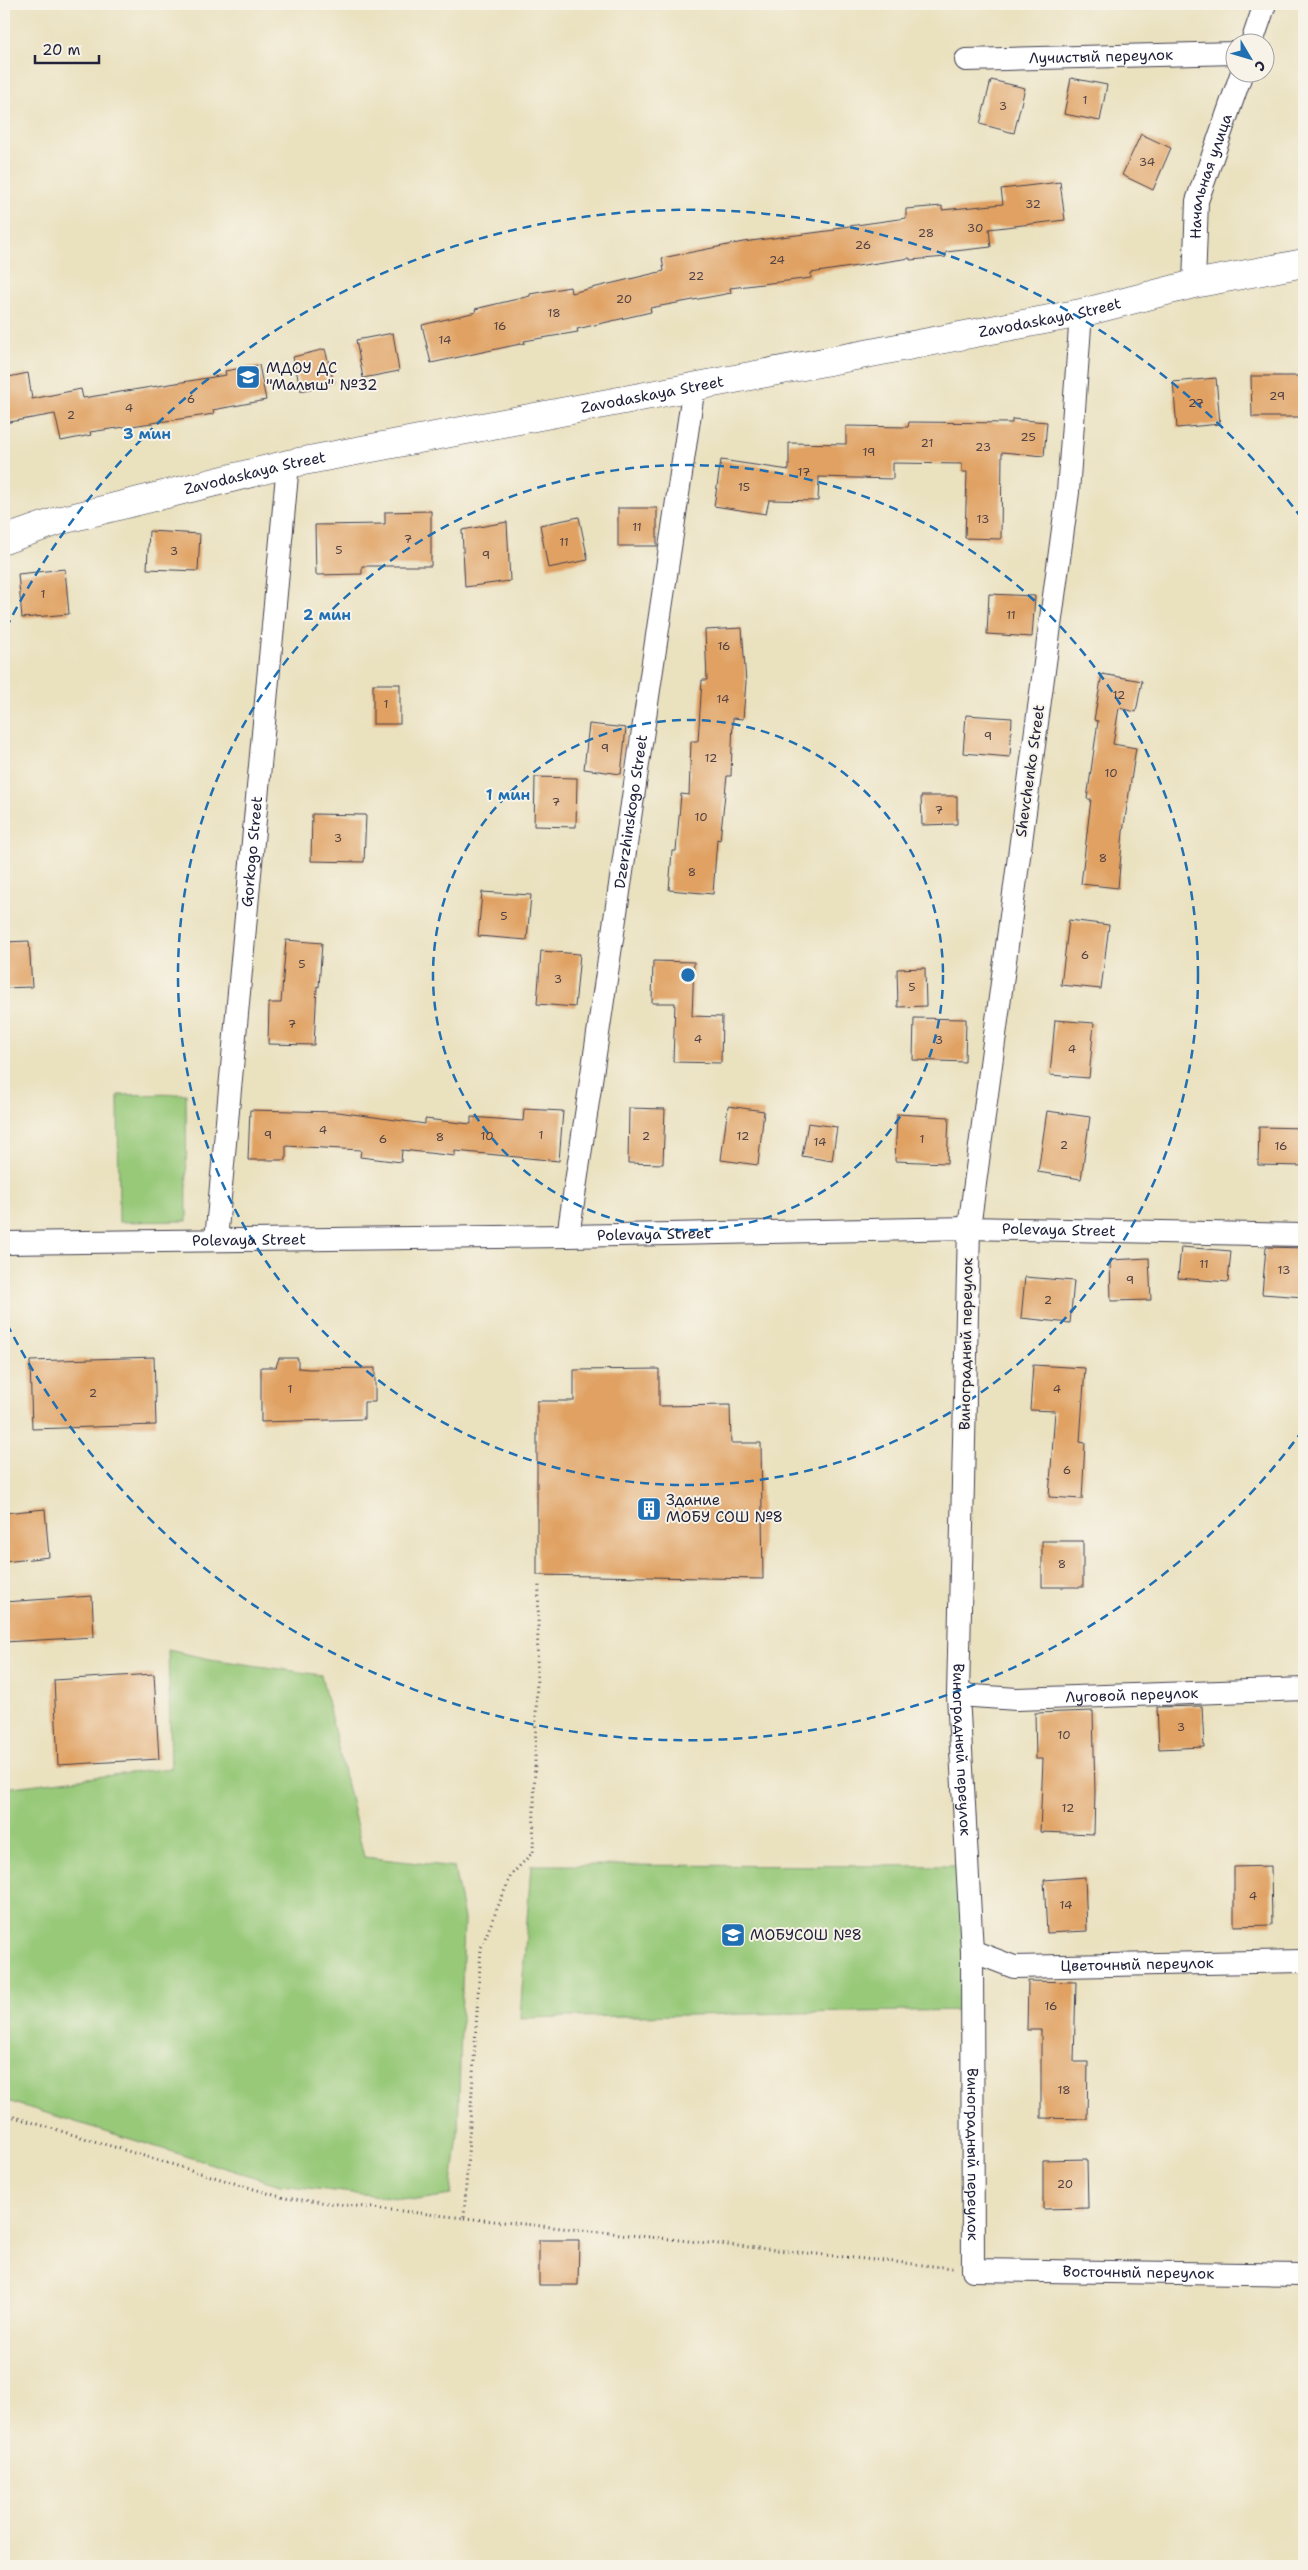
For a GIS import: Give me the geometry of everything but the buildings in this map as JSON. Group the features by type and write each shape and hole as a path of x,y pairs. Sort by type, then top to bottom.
{"main road":[{"name":"Zavodaskaya Street","path":"4,540 58,522 288,464 1081,313 1194,284 1304,263"}],"street":[{"path":"1255,32 1265,4"},
{"name":"Лучистый переулок","path":"966,60 1226,53"},
{"name":"Начальная улица","path":"1194,284 1197,201 1239,82"},
{"name":"Shevchenko Street","path":"969,1228 1068,492 1081,313"},
{"name":"Dzerzhinskogo Street","path":"568,1236 694,386"},
{"name":"Gorkogo Street","path":"216,1240 288,464"},
{"name":"Polevaya Street","path":"4,1243 568,1236 969,1228 1304,1235"},
{"name":"Виноградный переулок","path":"969,1228 958,1695 972,1951 974,2270"},
{"name":"Луговой переулок","path":"958,1695 1017,1699 1304,1689"},
{"name":"Цветочный переулок","path":"972,1951 1014,1967 1304,1961"},
{"name":"Восточный переулок","path":"974,2270 1304,2275"}],"path":[{"path":"464,2218 481,1948 511,1875 532,1852 539,1582"},
{"path":"4,2114 284,2198 769,2251 974,2270"}],"green space":[{"path":"186,1094 187,1221 119,1222 118,1095"},
{"path":"168,1650 210,1659 321,1675 364,1857 454,1867 464,1919 458,2134 451,2195 417,2200 280,2185 4,2100 4,1788 171,1768"},
{"path":"531,1865 964,1866 967,2010 520,2018"}],"place":[{"name":"МДОУ ДС \"Малыш\" №32","path":"248,377"},
{"name":"Здание МОБУ СОШ №8","path":"649,1509"},
{"name":"МОБУСОШ №8","path":"733,1935"}]}
